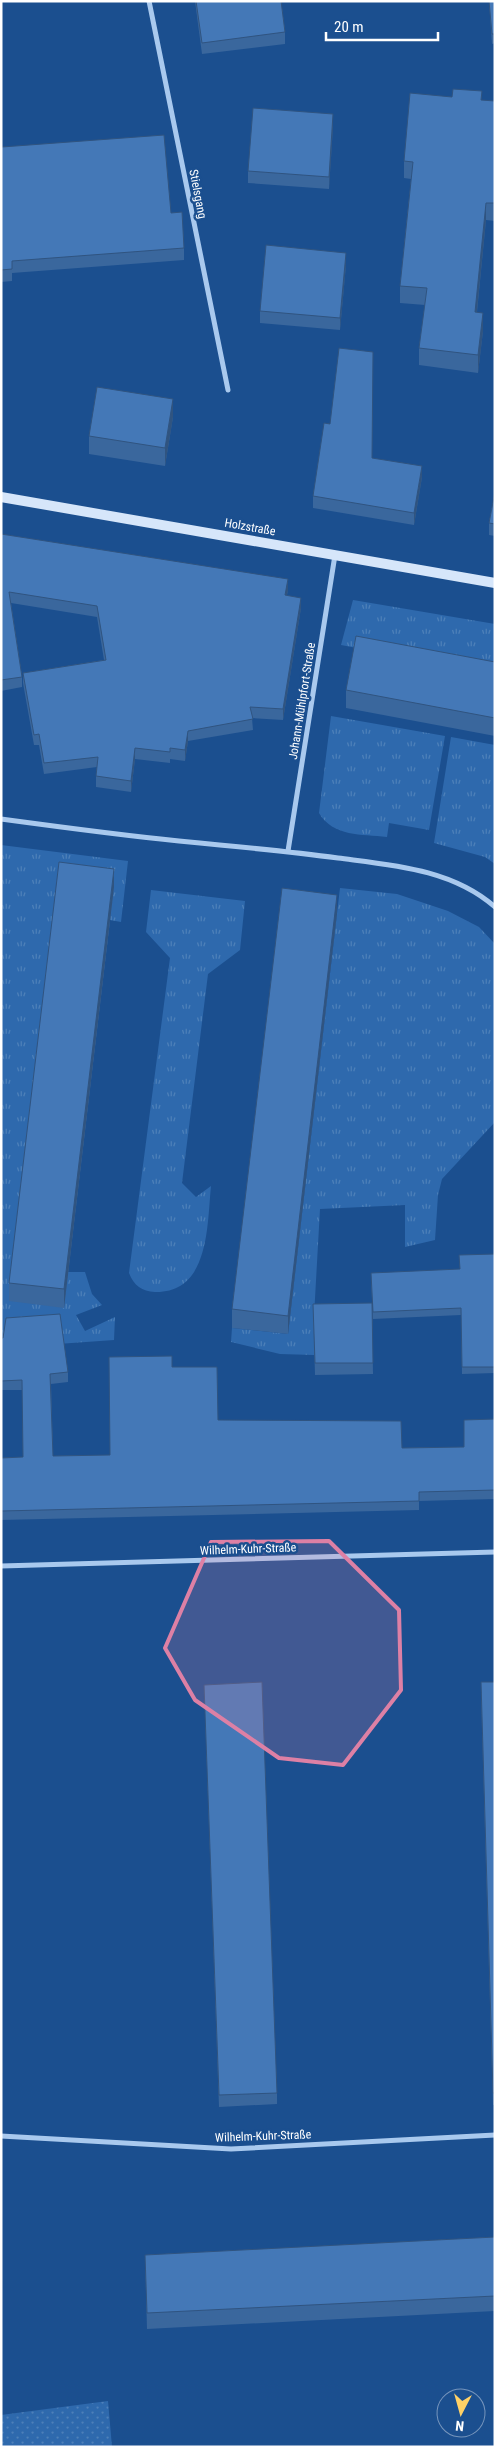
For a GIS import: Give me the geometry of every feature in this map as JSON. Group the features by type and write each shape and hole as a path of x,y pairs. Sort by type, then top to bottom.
{"street":[{"name":"Stielsgang","path":"149,1 228,390"},
{"name":"Holzstraße","path":"1,497 495,582"},
{"name":"Johann-Mühlpfort-Straße","path":"288,851 335,555"},
{"path":"1,820 147,838 288,851 394,865 424,872 474,891 495,907"},
{"name":"Wilhelm-Kuhr-Straße","path":"1,1566 495,1552"},
{"name":"Wilhelm-Kuhr-Straße","path":"1,2136 231,2149 495,2135"}],"highlighted area":[{"path":"329,1541 399,1610 401,1690 343,1765 279,1758 195,1700 165,1648 211,1542"}],"green space":[{"path":"353,600 495,624 495,674 341,645"},
{"path":"331,716 445,736 429,830 389,823 387,837 349,833 325,821 319,813"},
{"path":"451,737 495,745 495,864 485,857 434,843"},
{"path":"1,845 128,861 121,922 110,920 68,1272 85,1272 92,1294 102,1305 76,1315 85,1331 115,1317 114,1340 1,1348"},
{"path":"340,888 397,894 448,911 479,927 495,944 495,1122 442,1179 438,1195 435,1240 405,1247 405,1205 320,1209 314,1316 314,1355 280,1354 231,1342 232,1328 288,1334"},
{"path":"151,890 245,901 240,950 208,974 182,1183 196,1197 211,1186 206,1237 196,1269 186,1281 173,1289 155,1292 139,1287 129,1273 170,958 146,932"},
{"path":"108,2401 112,2447 1,2447 1,2415"}],"building":[{"path":"196,1 281,1 285,32 202,43"},
{"path":"489,1 495,1 495,34 492,34"},
{"path":"453,89 482,91 481,100 495,101 495,203 486,203 475,312 483,313 478,355 419,348 427,288 400,286 413,162 404,161 410,93 452,97"},
{"path":"253,108 333,114 329,177 248,171"},
{"path":"164,135 171,213 182,212 184,248 12,261 12,269 1,270 1,143 2,147"},
{"path":"266,245 346,253 340,318 260,311"},
{"path":"339,348 373,352 372,458 422,466 414,513 313,496 324,423 330,424"},
{"path":"97,387 173,399 165,448 89,436"},
{"path":"495,492 495,524 489,523"},
{"path":"1,534 288,579 285,595 301,598 283,709 250,707 253,719 188,731 185,750 170,748 170,752 135,748 131,781 96,776 98,757 44,763 39,734 34,735 23,673 106,660 97,606 9,592 22,677 1,680"},
{"path":"356,636 495,662 495,718 346,690"},
{"path":"59,862 114,869 64,1289 9,1283"},
{"path":"282,888 337,895 288,1316 232,1309"},
{"path":"495,1254 495,1367 462,1367 461,1308 373,1312 371,1273 460,1269 459,1255"},
{"path":"372,1303 373,1363 315,1363 313,1304"},
{"path":"60,1314 68,1372 50,1374 53,1456 110,1455 109,1357 172,1356 172,1367 217,1367 218,1420 401,1421 402,1448 464,1447 464,1420 495,1419 495,1490 419,1492 419,1501 1,1511 1,1458 23,1457 22,1380 1,1381 1,1338 3,1338 6,1318"},
{"path":"262,1682 277,2093 219,2095 204,1685"},
{"path":"481,1682 495,1682 495,2093 493,2093"},
{"path":"1,2037 2,2073 1,2073"},
{"path":"495,2237 495,2296 147,2313 145,2255"}]}
